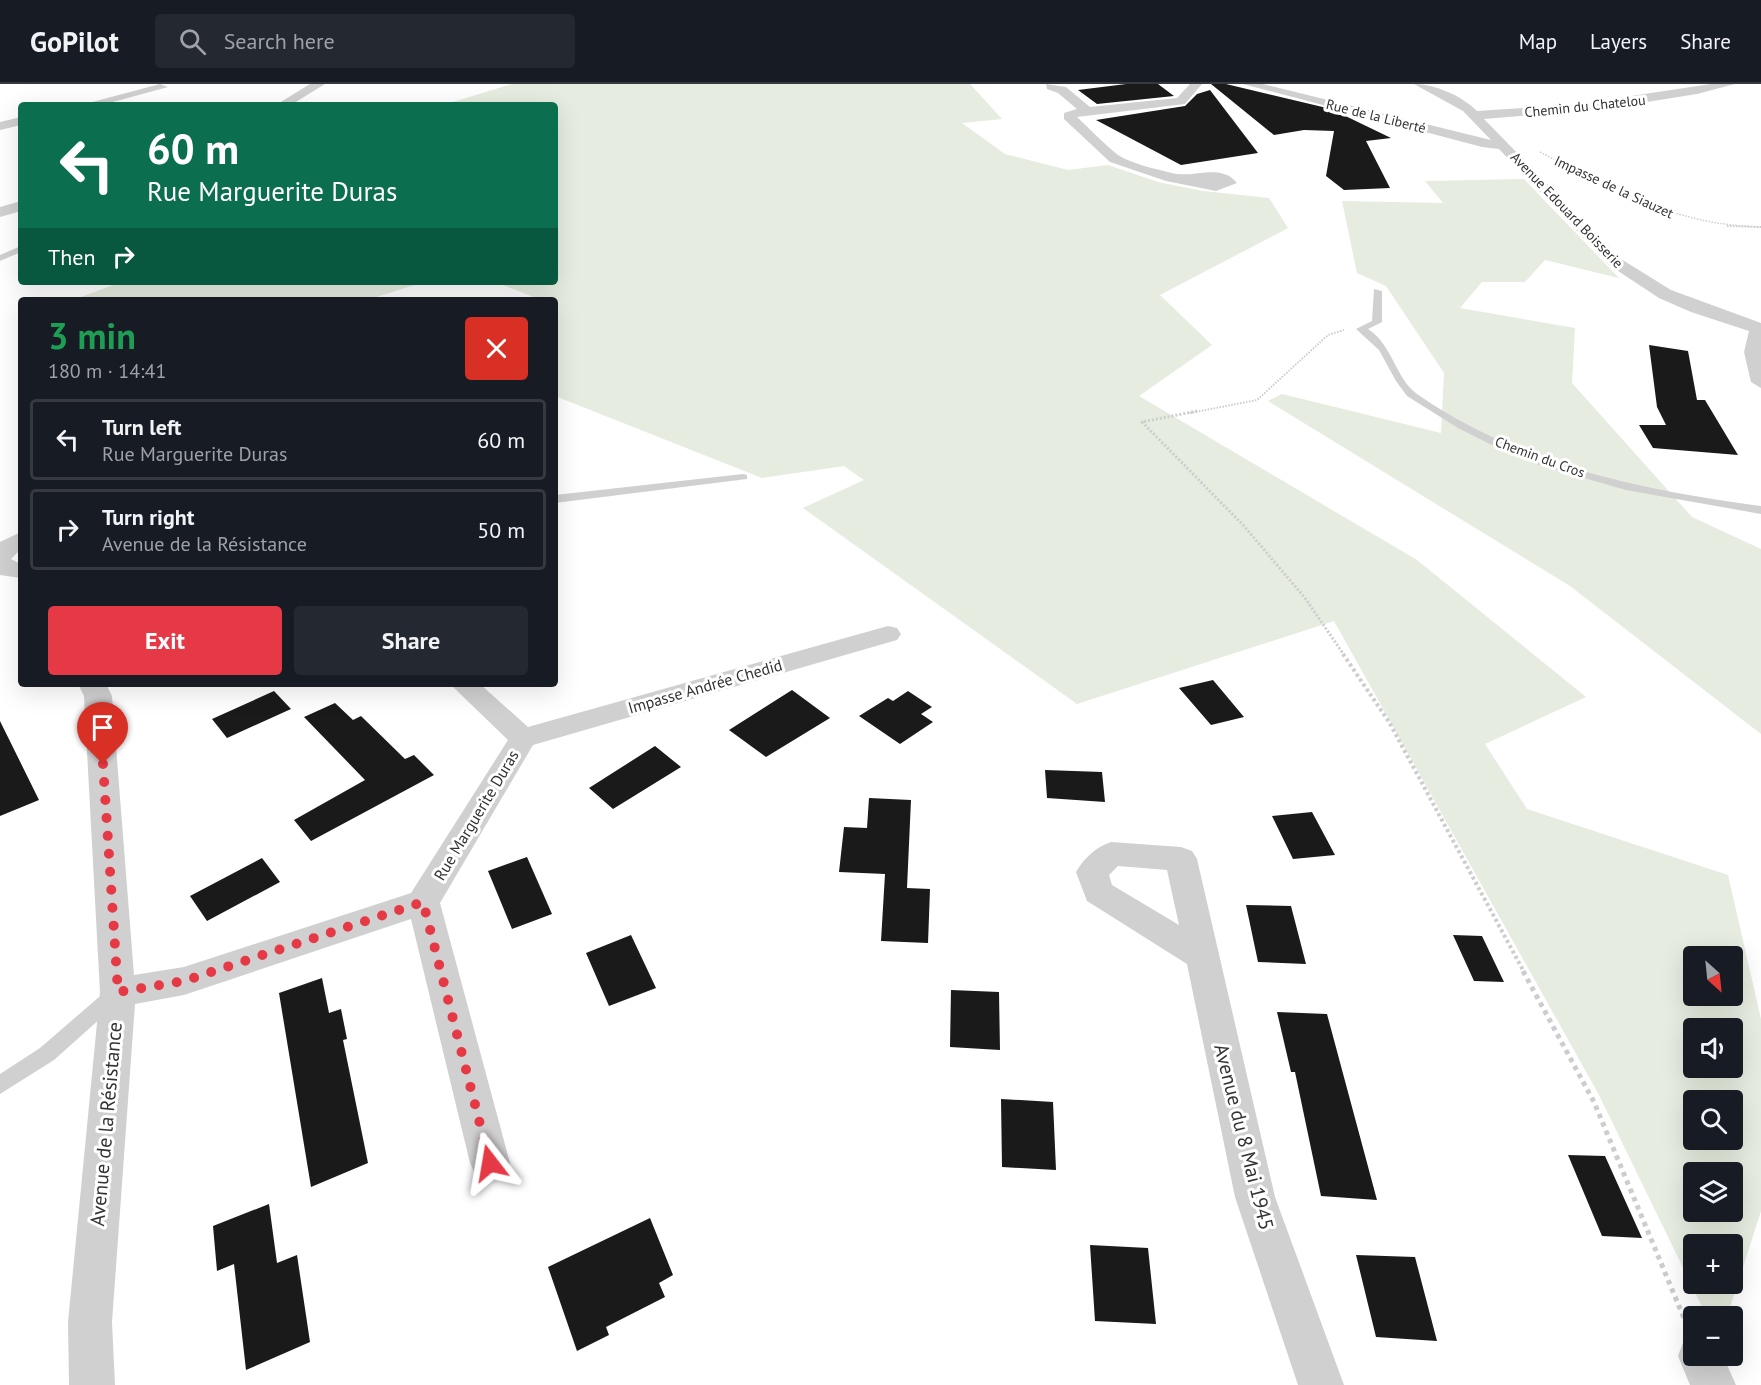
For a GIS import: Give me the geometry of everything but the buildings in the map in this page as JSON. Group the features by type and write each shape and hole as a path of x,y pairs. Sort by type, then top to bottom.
{"street":[{"path":"287,102 320,84"},
{"path":"1196,84 1181,101 1087,111 1071,114 1068,119 1114,159 1171,178 1196,181"},
{"name":"Rue de la Liberté","path":"1249,84 1487,144 1503,145"},
{"name":"Avenue Edouard Boisserie","path":"1420,84 1451,98 1475,115 1623,268 1676,299 1760,329"},
{"name":"Chemin du Chatelou","path":"1475,115 1536,113 1626,103 1729,84"},
{"path":"1051,86 1062,90 1087,111"},
{"path":"100,102 162,87"},
{"path":"0,126 18,122"},
{"path":"0,212 18,207"},
{"path":"1760,329 1753,352 1761,382"},
{"path":"0,562 7,569 18,571"},
{"name":"Impasse Andrée Chedid","path":"523,738 888,634"},
{"name":"Avenue de la Résistance","path":"92,1385 90,1322 118,992 98,696 94,687"},
{"name":"Rue Marguerite Duras","path":"423,902 523,738 467,687"},
{"path":"118,992 184,981 423,902 490,1163"},
{"name":"Avenue du 8 Mai 1945","path":"1200,955 1255,1197 1320,1385"},
{"path":"1705,1366 1713,1385"}],"lane":[{"path":"0,258 18,250"},
{"path":"1362,329 1377,321 1377,291"},
{"name":"Chemin du Cros","path":"1362,329 1385,348 1407,390 1453,421 1514,450 1617,483 1726,506 1761,510"},
{"path":"558,499 743,477"},
{"path":"0,1085 47,1054 118,992"}],"path":[{"name":"Impasse de la Siauzet","path":"1503,145 1536,150 1673,215 1708,225 1761,227"},
{"path":"1362,329 1340,330 1328,335 1257,400 1142,423 1244,526 1305,598 1389,722 1594,1102 1683,1314"}],"shaded area":[{"path":"512,84 970,84 1002,119 962,123 1005,154 1068,170 1108,165 1158,182 1203,191 1269,198 1288,228 1160,295 1212,345 1139,396 1417,560 1586,697 1485,744 1527,809 1728,875 1761,1019 1761,1211 1743,1267 1743,1234 1683,1234 1683,1268 1599,1095 1334,621 1077,704 803,508 864,480 844,466 762,478 558,397 558,297 533,297 503,285 558,285 558,102 453,102"},
{"path":"1524,179 1619,278 1545,260 1525,282 1482,282 1460,308 1575,328 1572,383 1692,517 1761,549 1761,734 1570,586 1268,401 1282,394 1441,433 1444,373 1386,286 1357,273 1342,201 1443,203 1425,181"},
{"path":"113,285 414,285 376,297 81,297"},
{"path":"1696,1294 1734,1294 1731,1306 1702,1306"}],"route":[{"path":"103,764 118,992 184,981 423,902 490,1163"}]}
